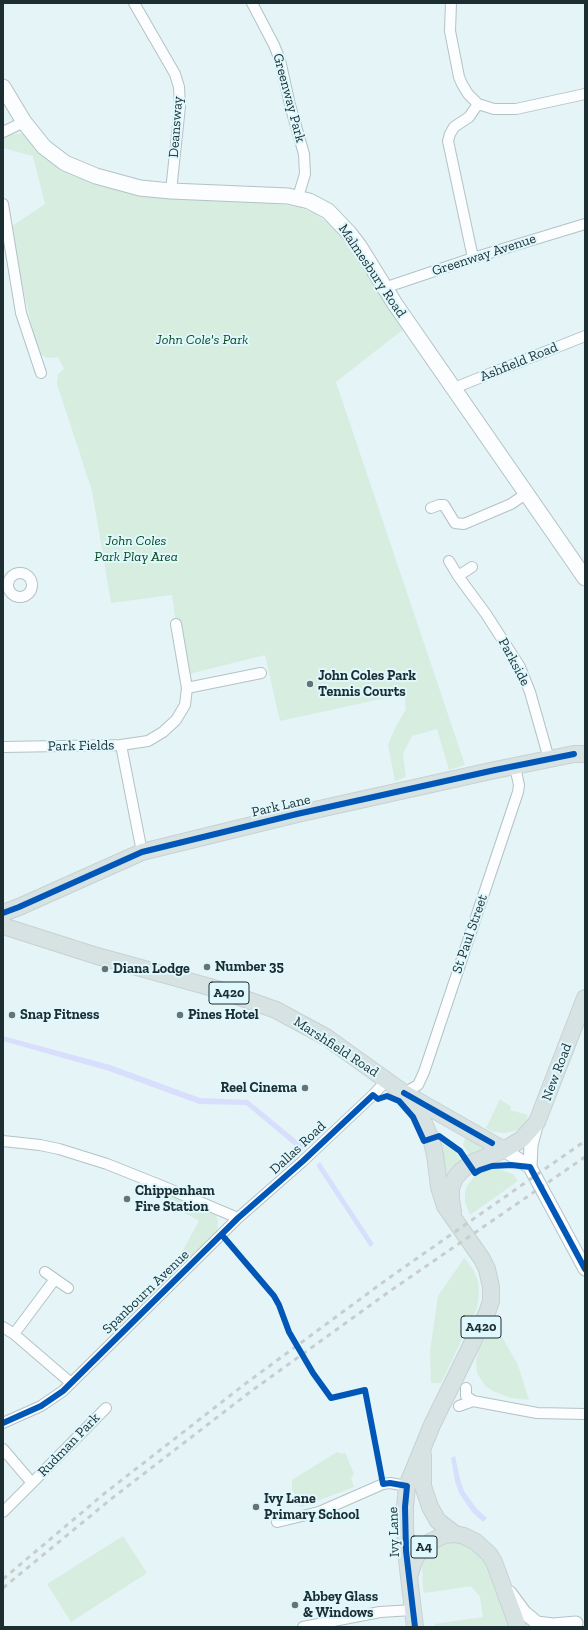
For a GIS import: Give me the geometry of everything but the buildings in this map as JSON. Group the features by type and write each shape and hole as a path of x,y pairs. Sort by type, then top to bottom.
{"main road":[{"name":"Malmesbury Road","path":"3,87 24,122 44,147 55,156 81,171 114,182 140,188 171,191 273,194 298,197 319,205 328,211 339,221 359,246 384,288 527,493 581,561 585,578"},
{"name":"Park Lane","path":"3,912 32,901 142,852 297,814 581,752"},
{"path":"32,901 24,908 21,917 23,925 33,936"},
{"name":"Marshfield Road","path":"3,926 103,958 217,989 261,1004 299,1021 404,1093 498,1147"},
{"name":"New Road","path":"498,1147 526,1136 537,1122 585,998"},
{"name":"Ivy Lane","path":"404,1093 421,1117 429,1135 435,1154 441,1196 445,1206 485,1264 490,1281 491,1301 484,1320 427,1436 407,1486 404,1507 409,1577"},
{"name":"Ivy Lane","path":"454,1217 450,1195 452,1185 458,1175 471,1163 498,1147"},
{"name":"Ivy Lane","path":"427,1436 422,1464 423,1486 426,1497 434,1516 455,1534"},
{"name":"A4","path":"415,1627 409,1577 416,1556 425,1546 439,1537 455,1534 470,1539 486,1550 494,1562 518,1627"}],"street":[{"name":"Deansway","path":"134,3 174,74 179,87 180,108 171,191"},
{"name":"Greenway Park","path":"252,3 274,45 280,60 304,154 305,174 298,197"},
{"path":"451,3 450,31 459,77 468,94 478,104 494,109 516,109 585,94"},
{"path":"473,258 448,142 454,127 469,118 478,104"},
{"path":"3,132 24,122"},
{"path":"3,204 21,313 41,373"},
{"name":"Greenway Avenue","path":"384,288 473,258 585,224"},
{"name":"Ashfield Road","path":"454,388 585,336"},
{"path":"431,508 444,505 453,522 460,524 506,506 527,493"},
{"name":"Parkside","path":"450,562 520,667 530,692 549,759"},
{"path":"458,576 472,567"},
{"path":"121,745 148,741 168,728 182,711 187,688 176,624"},
{"path":"187,688 261,673"},
{"name":"Park Fields","path":"3,747 121,745 142,852"},
{"name":"St Paul Street","path":"404,1093 418,1085 424,1072 518,792 519,785 515,766"},
{"name":"Dallas Road","path":"238,1218 303,1161 387,1080"},
{"name":"New Road","path":"530,1167 531,1145 537,1122"},
{"path":"3,1141 40,1145 59,1149 108,1164 238,1218"},
{"name":"Marshfield Road","path":"498,1147 530,1167"},
{"path":"530,1167 585,1269"},
{"name":"Spanbourn Avenue","path":"3,1423 51,1400 71,1383 238,1218"},
{"path":"45,1272 68,1288"},
{"path":"14,1334 55,1279"},
{"path":"3,1327 14,1334 71,1383"},
{"path":"466,1388 466,1396 473,1401 537,1413 585,1414"},
{"path":"459,1406 473,1401"},
{"name":"Rudman Park","path":"3,1512 32,1483 75,1432 106,1408"},
{"name":"Rudman Park","path":"3,1449 32,1483"},
{"path":"277,1522 319,1512 383,1484 390,1483 407,1486"},
{"path":"499,1576 519,1607 534,1621 553,1625 577,1622"},
{"path":"303,1627 380,1612 413,1610"}],"green space":[{"name":"John Cole's Park","path":"23,133 38,148 76,175 298,207 314,213 329,224 347,242 405,328 336,382 465,765 449,770 437,729 412,736 403,754 406,777 395,781 388,745 396,726 406,709 404,694 280,721 265,655 189,674 176,624 172,595 111,603 92,491 57,384 58,374 64,369 58,357 47,358 38,353 9,228 45,204 33,156 3,148 3,136"},
{"path":"500,1099 511,1107 510,1110 528,1115 521,1128 515,1131 503,1133 490,1131 486,1128"},
{"path":"466,1135 487,1146 486,1152 471,1157 463,1145"},
{"path":"439,1140 456,1153 462,1163 447,1187"},
{"path":"498,1169 513,1174 518,1181 470,1215 465,1202 467,1186 475,1176 480,1173 486,1170"},
{"path":"171,1195 211,1212 216,1215 218,1221 217,1231 214,1235 186,1262 178,1259 199,1221 166,1202"},
{"path":"464,1258 473,1269 478,1282 479,1295 477,1308 441,1383 431,1383 430,1351 438,1296"},
{"path":"494,1323 518,1365 529,1400 511,1398 495,1392 485,1386 477,1373 476,1360 479,1350"},
{"path":"337,1452 342,1454 345,1452 354,1474 351,1478 354,1487 301,1507 292,1490 292,1480"},
{"path":"123,1536 147,1573 71,1622 47,1584"},
{"path":"460,1543 469,1547 476,1552 484,1562 509,1627 435,1627 435,1624 483,1617 480,1597 471,1586 425,1593 423,1591 422,1564 427,1555 434,1548 442,1544"}],"water":[{"path":"3,1036 110,1065 200,1098 248,1100 305,1147 301,1151 246,1105 199,1104 109,1071 3,1041"},
{"path":"320,1162 374,1244 370,1247 316,1165"},
{"path":"455,1456 464,1491 477,1509 487,1518 483,1522 472,1512 459,1493 455,1481 451,1458"}],"railway":[{"path":"3,1579 105,1493 245,1384 386,1280 585,1141"},
{"path":"3,1588 111,1499 250,1392 390,1291 585,1157"}],"cycle path":[{"path":"3,913 142,852 297,814 574,754"},
{"path":"404,1093 492,1143"},
{"path":"3,1423 41,1406 63,1391 238,1218 303,1161 373,1095 378,1099 387,1096 399,1101 413,1117 424,1141 439,1136 460,1151 475,1173 492,1166 511,1165 530,1167 585,1269"},
{"path":"222,1235 274,1296 289,1332 313,1373 331,1398 365,1390 383,1484 390,1483 407,1486 405,1507 406,1551 415,1627"}],"place":[{"name":"John Coles Park Tennis Courts","path":"310,684"},
{"name":"Number 35","path":"207,967"},
{"name":"Diana Lodge","path":"105,969"},
{"name":"Snap Fitness","path":"12,1015"},
{"name":"Pines Hotel","path":"180,1015"},
{"name":"Reel Cinema","path":"305,1088"},
{"name":"Chippenham Fire Station","path":"127,1199"},
{"name":"Ivy Lane Primary School","path":"256,1507"},
{"name":"Abbey Glass & Windows","path":"295,1605"}],"park label":[{"name":"John Coles Park Play Area","path":"136,550"}]}
